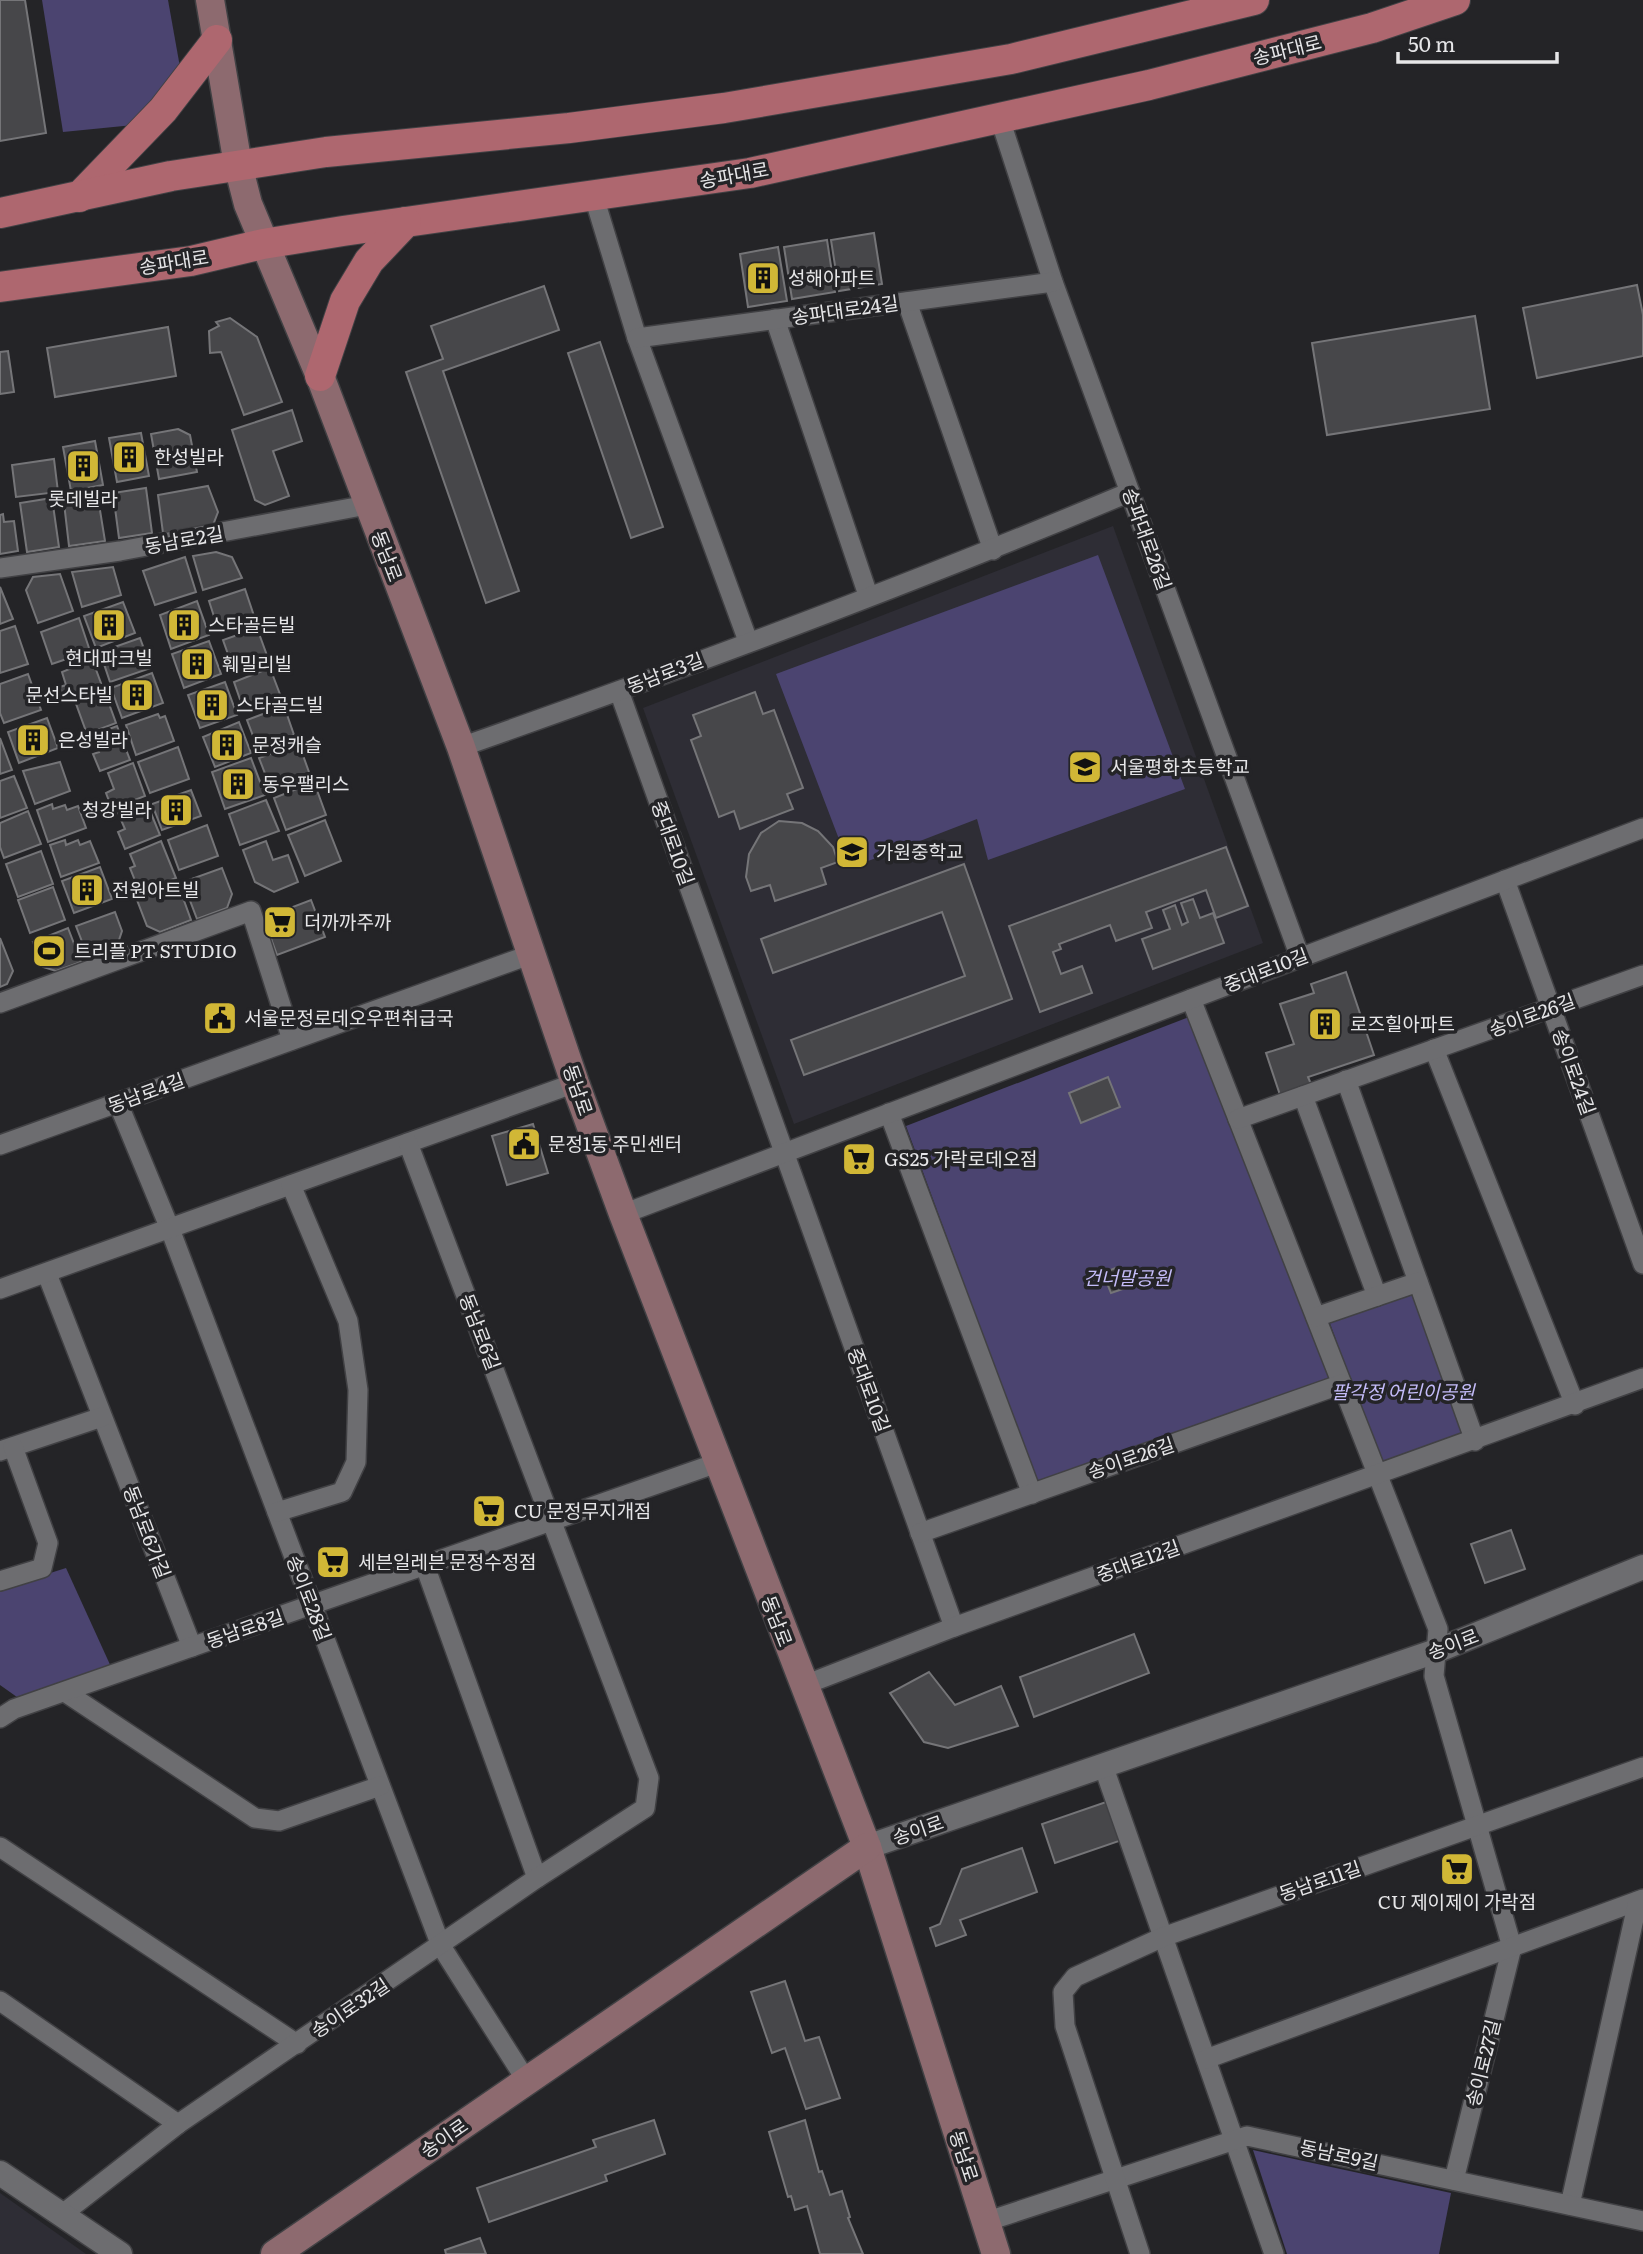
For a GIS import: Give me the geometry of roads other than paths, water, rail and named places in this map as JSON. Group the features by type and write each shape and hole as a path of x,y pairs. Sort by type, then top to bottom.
{"main road":[{"name":"동남로","path":"210,0 238,165 262,244 320,376 367,506 461,747 575,1083 623,1214 802,1686 867,1847 996,2254"},
{"path":"0,213 238,165 326,152 569,128 723,108 1011,59 1254,0"},
{"name":"송파대로","path":"0,287 191,261 262,244 406,222 750,173 1000,119 1372,28 1455,0"},
{"path":"79,197 163,110 217,40"},
{"path":"320,376 345,301 369,261 406,222"},
{"name":"송이로","path":"275,2254 867,1847"}],"street":[{"name":"송파대로26길","path":"1000,119 1053,282 1300,957"},
{"path":"594,197 637,338 748,641"},
{"name":"송파대로24길","path":"637,338 1053,282"},
{"path":"907,302 993,550"},
{"path":"775,319 868,596"},
{"name":"동남로3길","path":"461,747 619,691 993,550 1129,492"},
{"name":"동남로2길","path":"0,568 120,551 367,506"},
{"name":"중대로10길","path":"619,691 954,1627"},
{"name":"중대로10길","path":"623,1214 1643,828"},
{"name":"송이로24길","path":"1505,880 1643,1264"},
{"path":"0,1003 251,911 292,1040"},
{"name":"동남로4길","path":"0,1145 532,954"},
{"name":"송이로26길","path":"1238,1119 1643,975"},
{"path":"1191,999 1438,1629 1436,1651"},
{"path":"1434,1049 1574,1405"},
{"path":"1346,1080 1475,1441"},
{"path":"0,1289 575,1083"},
{"path":"1303,1096 1377,1296"},
{"name":"송이로28길","path":"118,1103 170,1229 441,1946 526,2080"},
{"path":"889,1113 1032,1493"},
{"name":"동남로6길","path":"408,1143 552,1521"},
{"path":"277,1512 342,1492 356,1462 358,1390 348,1321 291,1185"},
{"name":"동남로6가길","path":"47,1274 192,1647"},
{"path":"1316,1317 1418,1282"},
{"name":"중대로12길","path":"802,1686 954,1627 1475,1441 1643,1378"},
{"name":"송이로26길","path":"920,1533 1342,1384"},
{"path":"0,1581 42,1568 48,1543 7,1449 102,1416"},
{"name":"동남로8길","path":"5,1709 65,1692 718,1463"},
{"name":"송이로32길","path":"60,2216 178,2124 537,1878 645,1808 649,1779 552,1521"},
{"path":"425,1566 537,1878"},
{"name":"송이로","path":"867,1847 1104,1768 1436,1651 1643,1567"},
{"name":"송이로27길","path":"1436,1651 1434,1676 1511,1947 1454,2180"},
{"path":"65,1692 255,1818 279,1821 380,1786"},
{"path":"1477,1826 1643,1767"},
{"path":"1104,1768 1236,2139 1274,2254"},
{"name":"동남로11길","path":"1113,2180 1065,2026 1063,1992 1075,1977 1163,1937 1477,1826"},
{"path":"0,1847 296,2044"},
{"path":"1206,2059 1640,1900"},
{"path":"1570,2205 1640,1900"},
{"path":"0,2001 178,2124"},
{"name":"동남로9길","path":"985,2222 1247,2136 1643,2221"},
{"path":"0,2173 120,2254"},
{"path":"1113,2180 1140,2254"}],"place":[{"name":"성해아파트","path":"763,278"},
{"name":"한성빌라","path":"129,457"},
{"name":"롯데빌라","path":"83,466"},
{"name":"현대파크빌","path":"109,625"},
{"name":"스타골든빌","path":"184,625"},
{"name":"훼밀리빌","path":"197,664"},
{"name":"문선스타빌","path":"137,695"},
{"name":"스타골드빌","path":"212,705"},
{"name":"은성빌라","path":"33,740"},
{"name":"문정캐슬","path":"227,745"},
{"name":"서울평화초등학교","path":"1085,767"},
{"name":"동우팰리스","path":"238,784"},
{"name":"청강빌라","path":"176,810"},
{"name":"가원중학교","path":"852,852"},
{"name":"전원아트빌","path":"87,890"},
{"name":"더까까주까","path":"280,922"},
{"name":"트리플 PT STUDIO","path":"49,951"},
{"name":"서울문정로데오우편취급국","path":"220,1018"},
{"name":"로즈힐아파트","path":"1325,1024"},
{"name":"문정1동 주민센터","path":"524,1144"},
{"name":"GS25 가락로데오점","path":"859,1159"},
{"name":"CU 문정무지개점","path":"489,1511"},
{"name":"세븐일레븐 문정수정점","path":"333,1562"},
{"name":"CU 제이제이 가락점","path":"1457,1869"}],"park label":[{"name":"건너말공원","path":"1127,1278"},
{"name":"팔각정 어린이공원","path":"1403,1392"}]}
